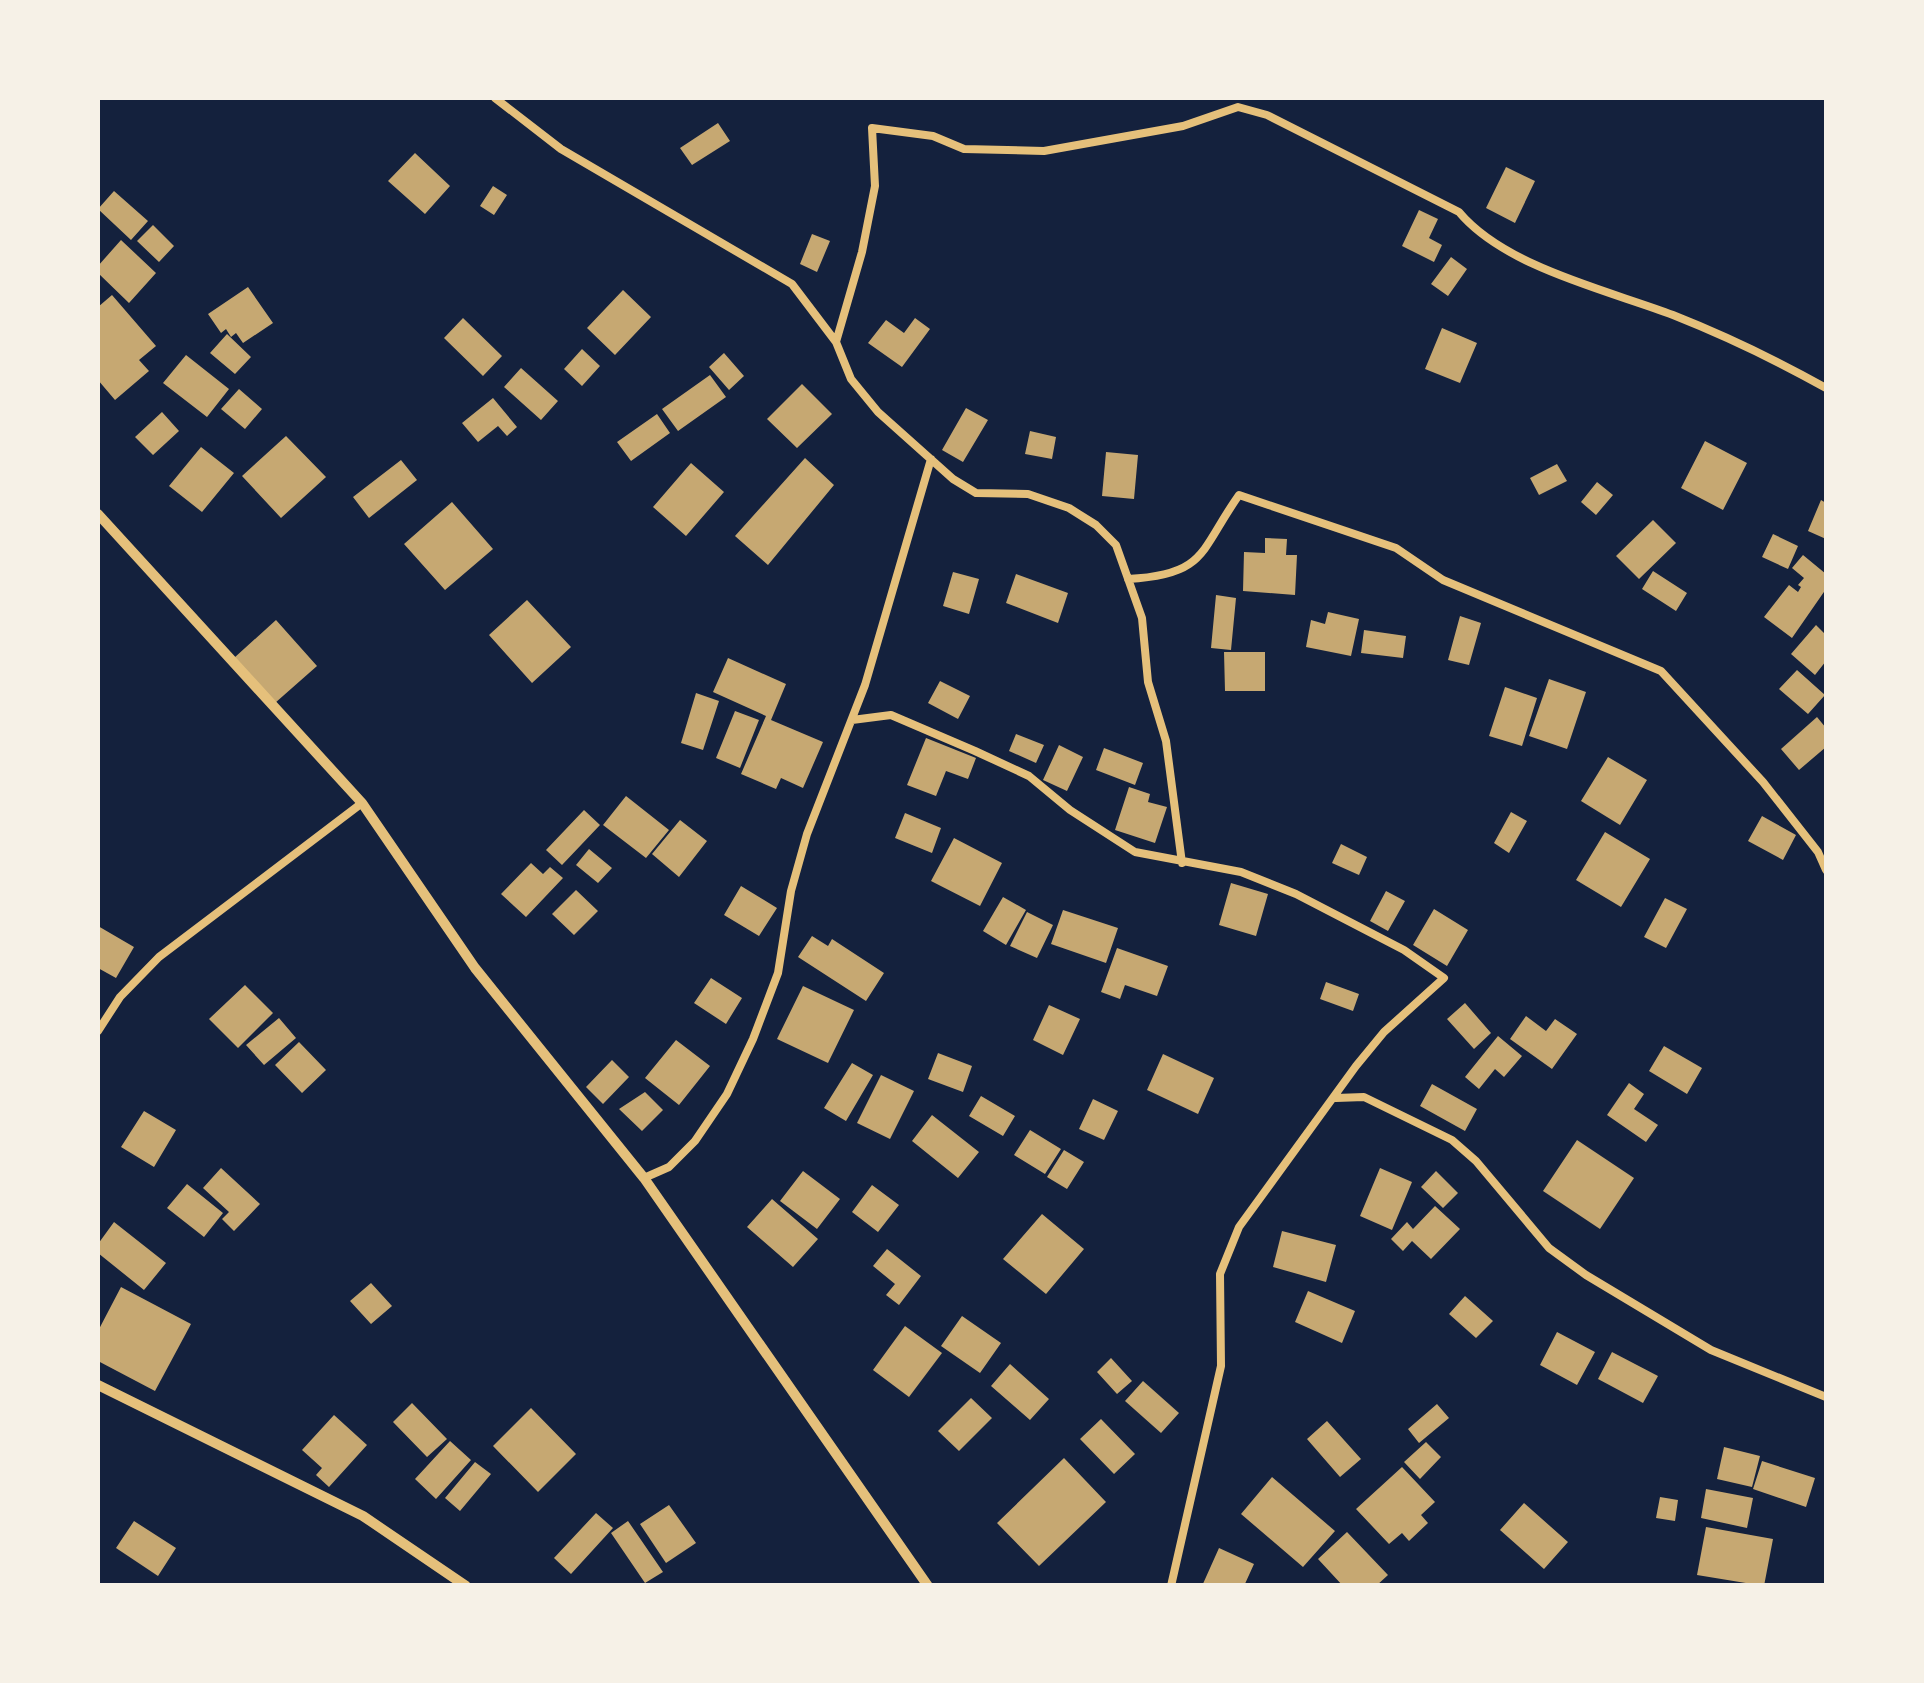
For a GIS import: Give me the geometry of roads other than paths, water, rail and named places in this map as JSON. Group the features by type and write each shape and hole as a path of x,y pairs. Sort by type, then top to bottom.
{"street":[{"path":"98,514 362,803 475,968 644,1178 928,1586"},
{"path":"98,1385 363,1516 466,1586"}],"lane":[{"path":"495,98 561,150 792,284 836,342 851,379 878,412 976,493 1028,494 1069,508 1096,524 1116,545 1148,645 1148,682 1166,742 1182,863"},
{"path":"836,342 862,252 875,186 872,128 933,136 964,149 1044,151 1183,126 1238,107 1266,115 1446,205 1474,230 1512,251 1593,288 1759,351 1826,388"},
{"path":"644,1178 669,1167 695,1142 727,1094 746,1053 778,972 791,891 807,834 852,720 913,533 931,459"},
{"path":"1128,578 1177,573 1196,562 1240,495 1396,548 1443,580 1661,671 1763,782 1826,870"},
{"path":"852,720 891,715 975,750 1029,776 1070,810 1135,852 1241,872 1296,894 1404,950 1444,978 1384,1032 1256,1202 1220,1274 1221,1366 1171,1586"},
{"path":"98,1031 120,997 159,957 362,803"},
{"path":"1336,1098 1364,1096 1452,1140 1476,1162 1549,1248 1586,1274 1711,1350 1826,1398"}]}
